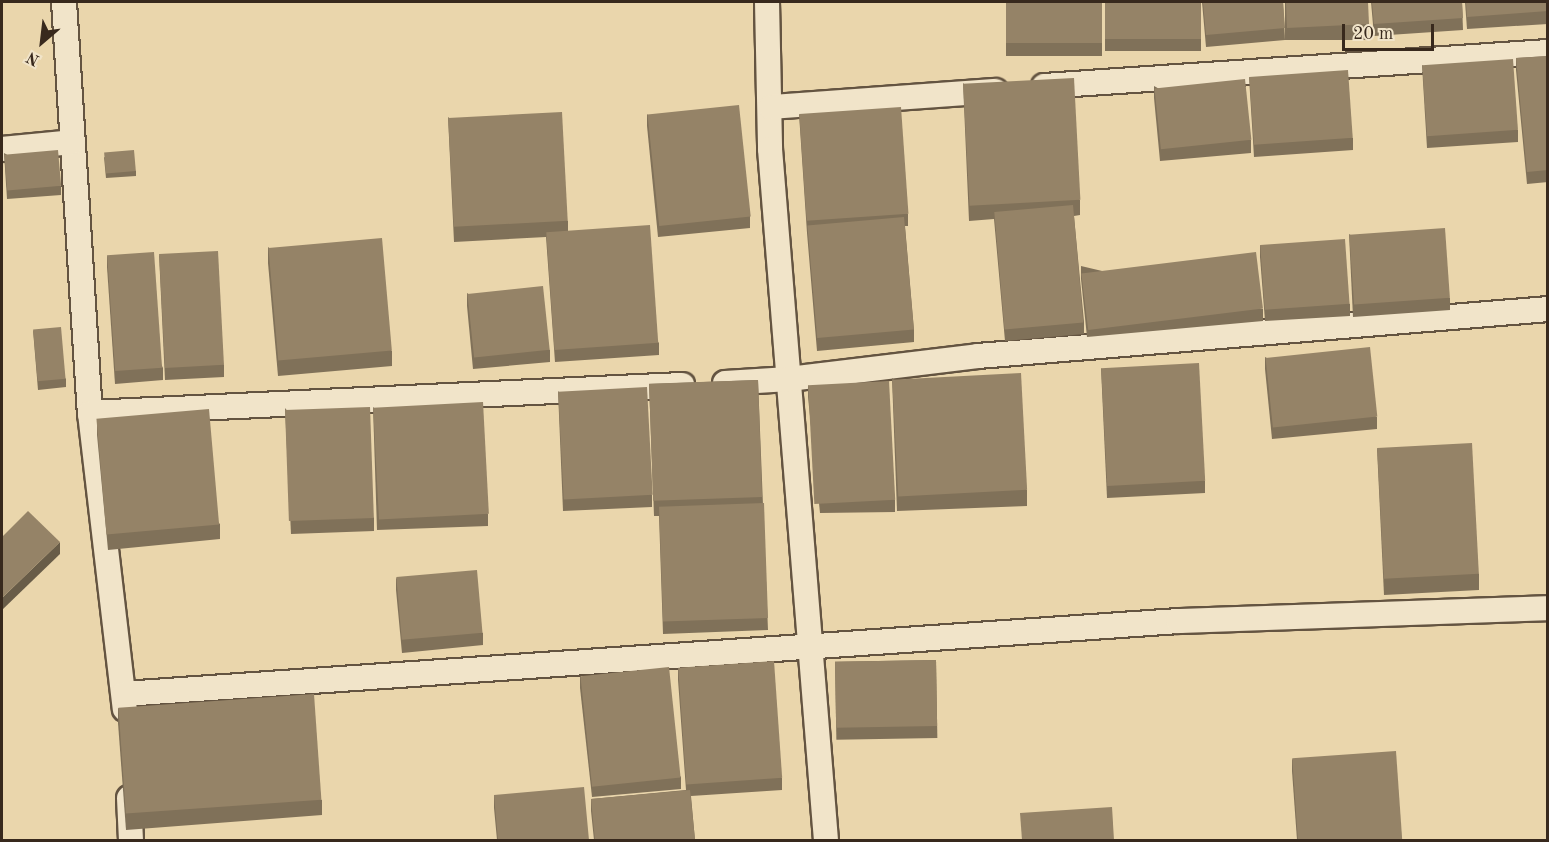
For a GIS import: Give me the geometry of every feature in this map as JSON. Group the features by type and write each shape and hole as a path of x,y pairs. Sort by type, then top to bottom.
{"street":[{"path":"64,2 90,413 124,694 126,728"},
{"path":"767,2 771,106 770,149 826,840"},
{"path":"771,106 1160,76 1548,52"},
{"path":"2,148 73,142"},
{"path":"90,413 789,380 978,356 1548,309"},
{"path":"124,694 1178,621 1548,608"},
{"path":"128,773 131,840"}],"building":[{"path":"1006,2 1102,2 1102,43 1006,43"},
{"path":"1105,2 1201,2 1201,39 1105,39"},
{"path":"1203,2 1283,2 1285,28 1206,35"},
{"path":"1286,2 1368,2 1369,24 1287,28"},
{"path":"1372,2 1462,2 1463,18 1374,24"},
{"path":"1466,2 1548,2 1548,11 1467,17"},
{"path":"1548,56 1548,170 1527,172 1516,58"},
{"path":"1513,59 1518,130 1427,136 1422,65"},
{"path":"1348,70 1353,138 1254,145 1249,77"},
{"path":"1074,78 1080,200 970,206 963,84"},
{"path":"1245,79 1251,140 1161,149 1154,89"},
{"path":"739,105 751,216 659,226 648,115"},
{"path":"901,107 908,214 807,221 799,114"},
{"path":"562,112 568,221 454,227 448,118"},
{"path":"58,150 61,186 7,191 4,155"},
{"path":"134,150 136,171 106,174 104,153"},
{"path":"1073,205 1083,323 1005,329 994,212"},
{"path":"904,217 914,330 817,338 807,225"},
{"path":"650,225 658,343 554,350 546,232"},
{"path":"1445,228 1450,298 1354,305 1349,235"},
{"path":"382,238 392,351 278,361 268,248"},
{"path":"1345,239 1350,304 1265,310 1260,245"},
{"path":"218,251 224,365 165,368 159,254"},
{"path":"154,252 162,368 115,371 107,255"},
{"path":"1256,252 1263,309 1088,330 1081,273"},
{"path":"543,286 550,350 474,358 467,294"},
{"path":"61,327 66,379 38,381 33,329"},
{"path":"1370,347 1377,417 1273,428 1266,358"},
{"path":"1199,363 1205,481 1107,486 1101,368"},
{"path":"1021,373 1027,490 898,497 892,380"},
{"path":"758,380 762,497 653,501 649,384"},
{"path":"889,381 895,500 814,504 808,385"},
{"path":"647,387 653,495 564,500 558,392"},
{"path":"483,402 489,514 379,520 373,408"},
{"path":"370,407 374,518 289,521 285,410"},
{"path":"209,409 219,525 107,534 96,419"},
{"path":"1472,443 1479,574 1384,579 1377,448"},
{"path":"764,503 768,618 663,622 659,507"},
{"path":"28,511 60,542 2,598 2,537"},
{"path":"477,570 482,633 402,640 396,577"},
{"path":"936,660 937,726 836,728 835,662"},
{"path":"774,661 782,778 686,784 678,668"},
{"path":"669,667 681,777 592,787 580,676"},
{"path":"314,694 321,800 126,813 118,708"},
{"path":"1396,751 1402,840 1298,840 1292,758"},
{"path":"584,787 589,840 498,840 494,795"},
{"path":"690,790 695,840 595,840 591,799"},
{"path":"1112,807 1114,840 1022,840 1020,813"}]}
